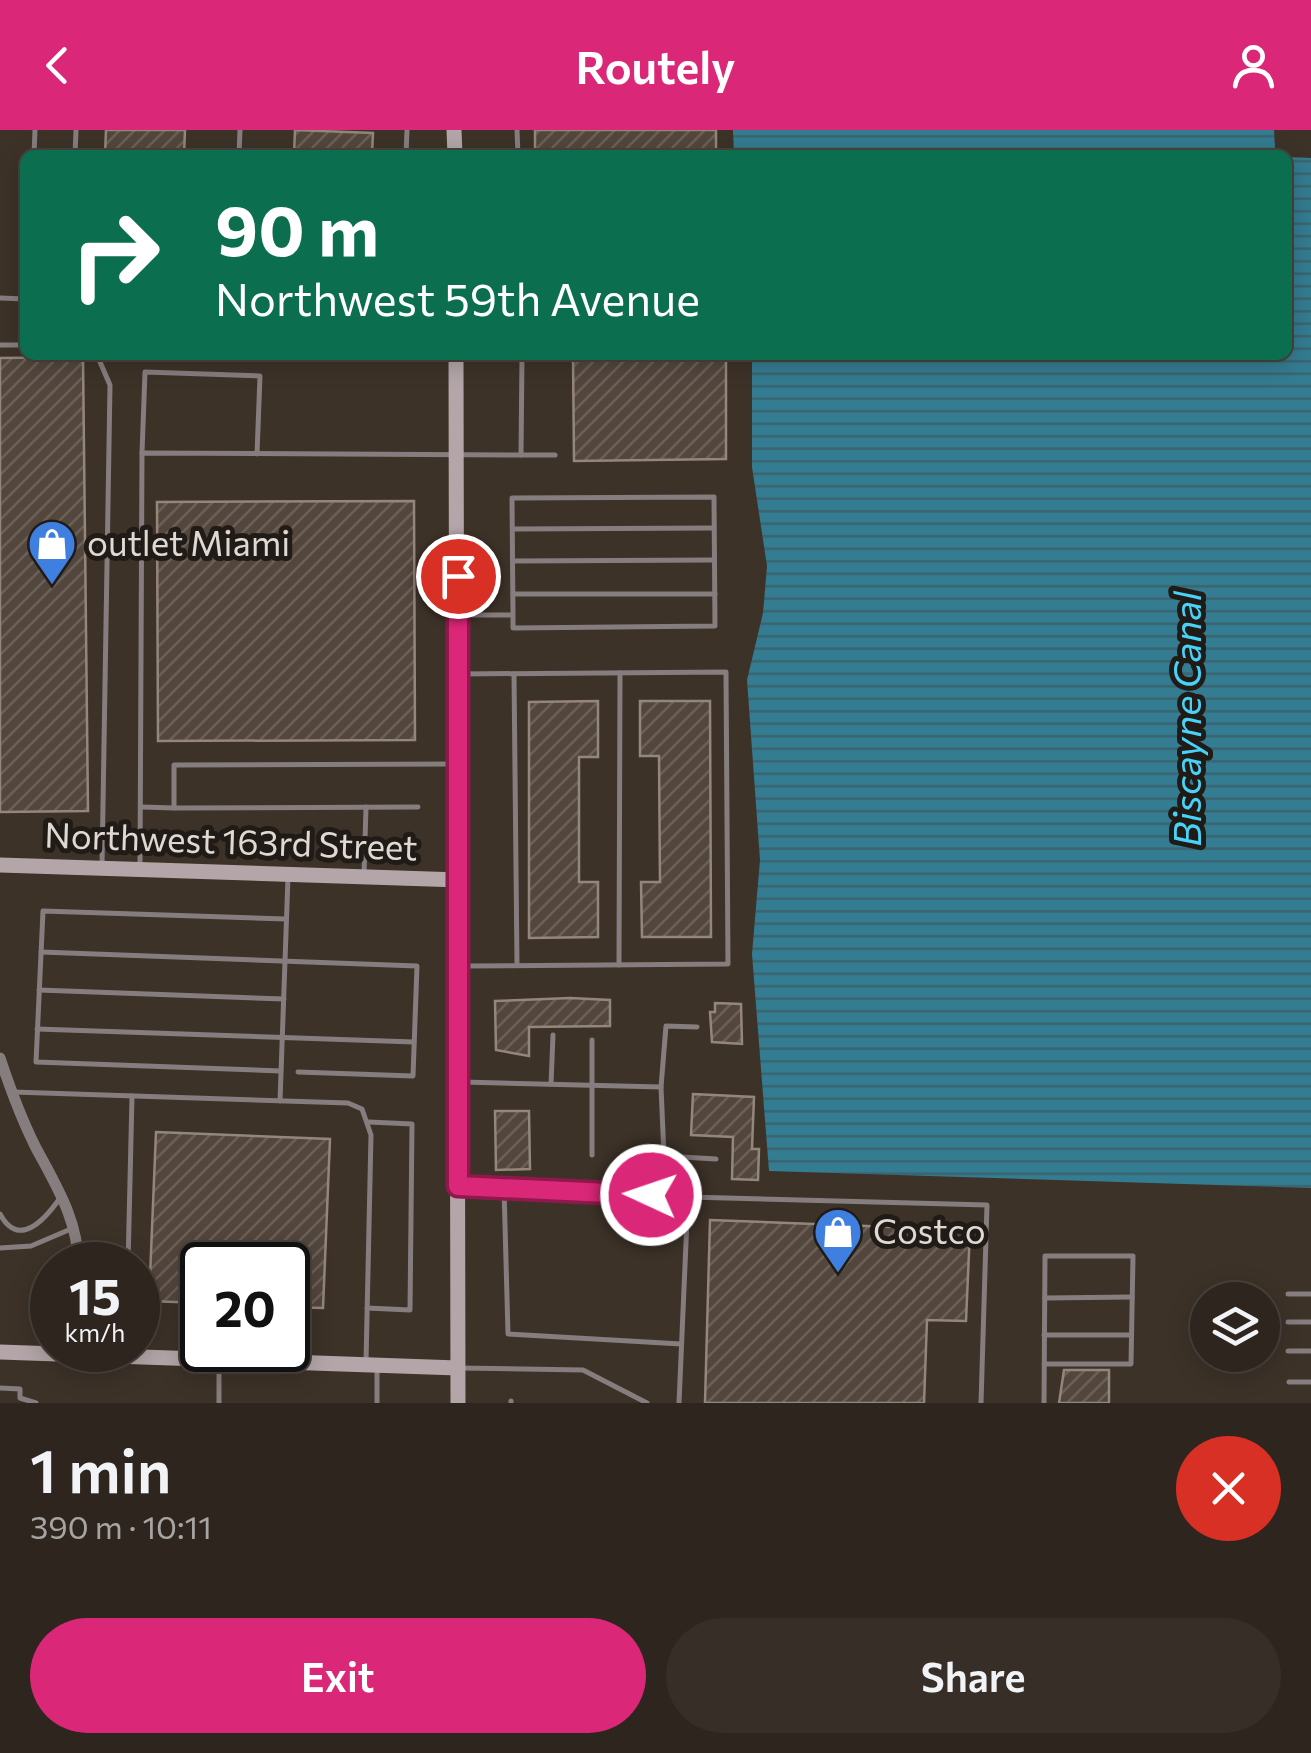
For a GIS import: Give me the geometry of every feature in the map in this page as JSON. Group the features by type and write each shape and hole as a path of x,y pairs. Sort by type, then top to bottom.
{"street":[{"path":"456,360 458,1403"},
{"name":"Northwest 163rd Street","path":"0,865 460,880"},
{"path":"0,1058 2,1074 61,1195 75,1242"},
{"path":"0,1352 30,1352"},
{"path":"310,1363 458,1368"}],"lane":[{"path":"99,360 110,385 102,868"},
{"path":"521,454 522,360"},
{"path":"140,870 145,372 260,376 257,454"},
{"path":"142,453 555,454"},
{"path":"714,497 715,626 513,628 512,528 512,498 714,497"},
{"path":"512,528 714,528"},
{"path":"513,562 714,560"},
{"path":"513,594 714,594"},
{"path":"458,615 513,615"},
{"path":"458,674 726,672 728,964 459,966"},
{"path":"619,964 620,673"},
{"path":"514,674 518,965"},
{"path":"174,808 174,765 459,764"},
{"path":"140,807 418,807"},
{"path":"364,877 366,807"},
{"path":"280,1101 288,874"},
{"path":"281,1071 36,1062 42,911 286,920"},
{"path":"41,952 416,966 413,1076 298,1072"},
{"path":"39,990 284,999"},
{"path":"697,1027 666,1026 661,1086 664,1156 716,1159"},
{"path":"38,1029 414,1042"},
{"path":"551,1084 553,1035"},
{"path":"592,1040 592,1155"},
{"path":"459,1082 661,1086"},
{"path":"12,1092 348,1103 362,1110 369,1122 367,1308 377,1403"},
{"path":"129,1242 132,1096"},
{"path":"367,1308 410,1310 412,1124 369,1122"},
{"path":"458,1186 986,1205 981,1403"},
{"path":"504,1188 508,1334 682,1344"},
{"path":"0,1214 3,1221 28,1230 41,1226 61,1195"},
{"path":"679,1403 688,1197"},
{"path":"0,1248 31,1246 73,1228"},
{"path":"1044,1364 1131,1364 1133,1256 1045,1256 1044,1335 1044,1364 1044,1403"},
{"path":"1288,1294 1311,1294"},
{"path":"1045,1298 1132,1296"},
{"path":"1288,1322 1311,1322"},
{"path":"1044,1335 1131,1335"},
{"path":"1288,1352 1311,1351"},
{"path":"458,1368 584,1370 648,1403"},
{"path":"218,1403 219,1372"},
{"path":"1289,1382 1311,1382"},
{"path":"0,1388 20,1389 20,1398 36,1403"}],"water":[{"path":"733,130 1274,130 1277,150 734,150"},
{"name":"Biscayne Canal","path":"1292,157 1311,158 1311,1188 769,1171 752,954 760,860 747,680 763,613 767,566 752,467 752,360 1292,360"}],"building":[{"path":"106,130 185,130 184,150 105,150"},
{"path":"295,130 373,133 372,150 294,150"},
{"path":"535,130 716,130 716,150 535,150"},
{"path":"0,358 83,360 88,811 0,812"},
{"path":"573,360 726,360 726,459 574,461"},
{"path":"414,501 415,740 158,741 157,502"},
{"path":"598,701 598,757 579,757 579,882 598,882 598,937 529,938 529,702"},
{"path":"640,701 710,701 711,937 642,937 641,882 660,882 659,756 640,756"},
{"path":"610,1000 610,1026 529,1027 529,1056 496,1050 495,1001"},
{"path":"715,1003 741,1004 742,1044 712,1042 710,1012 715,1012"},
{"path":"693,1094 754,1097 752,1149 759,1149 758,1180 732,1179 733,1137 691,1135"},
{"path":"495,1111 529,1111 530,1169 496,1170"},
{"path":"156,1132 330,1139 323,1308 310,1308 310,1242 180,1242 180,1302 160,1301 160,1242 151,1242"},
{"name":"Costco","path":"710,1220 970,1230 966,1321 927,1320 924,1403 705,1403"},
{"path":"1064,1370 1109,1370 1109,1403 1059,1403"}],"place":[{"name":"outlet Miami","path":"52,586"},
{"name":"Costco","path":"838,1274"}],"route":[{"path":"458,576 458,1186 651,1195"}]}
